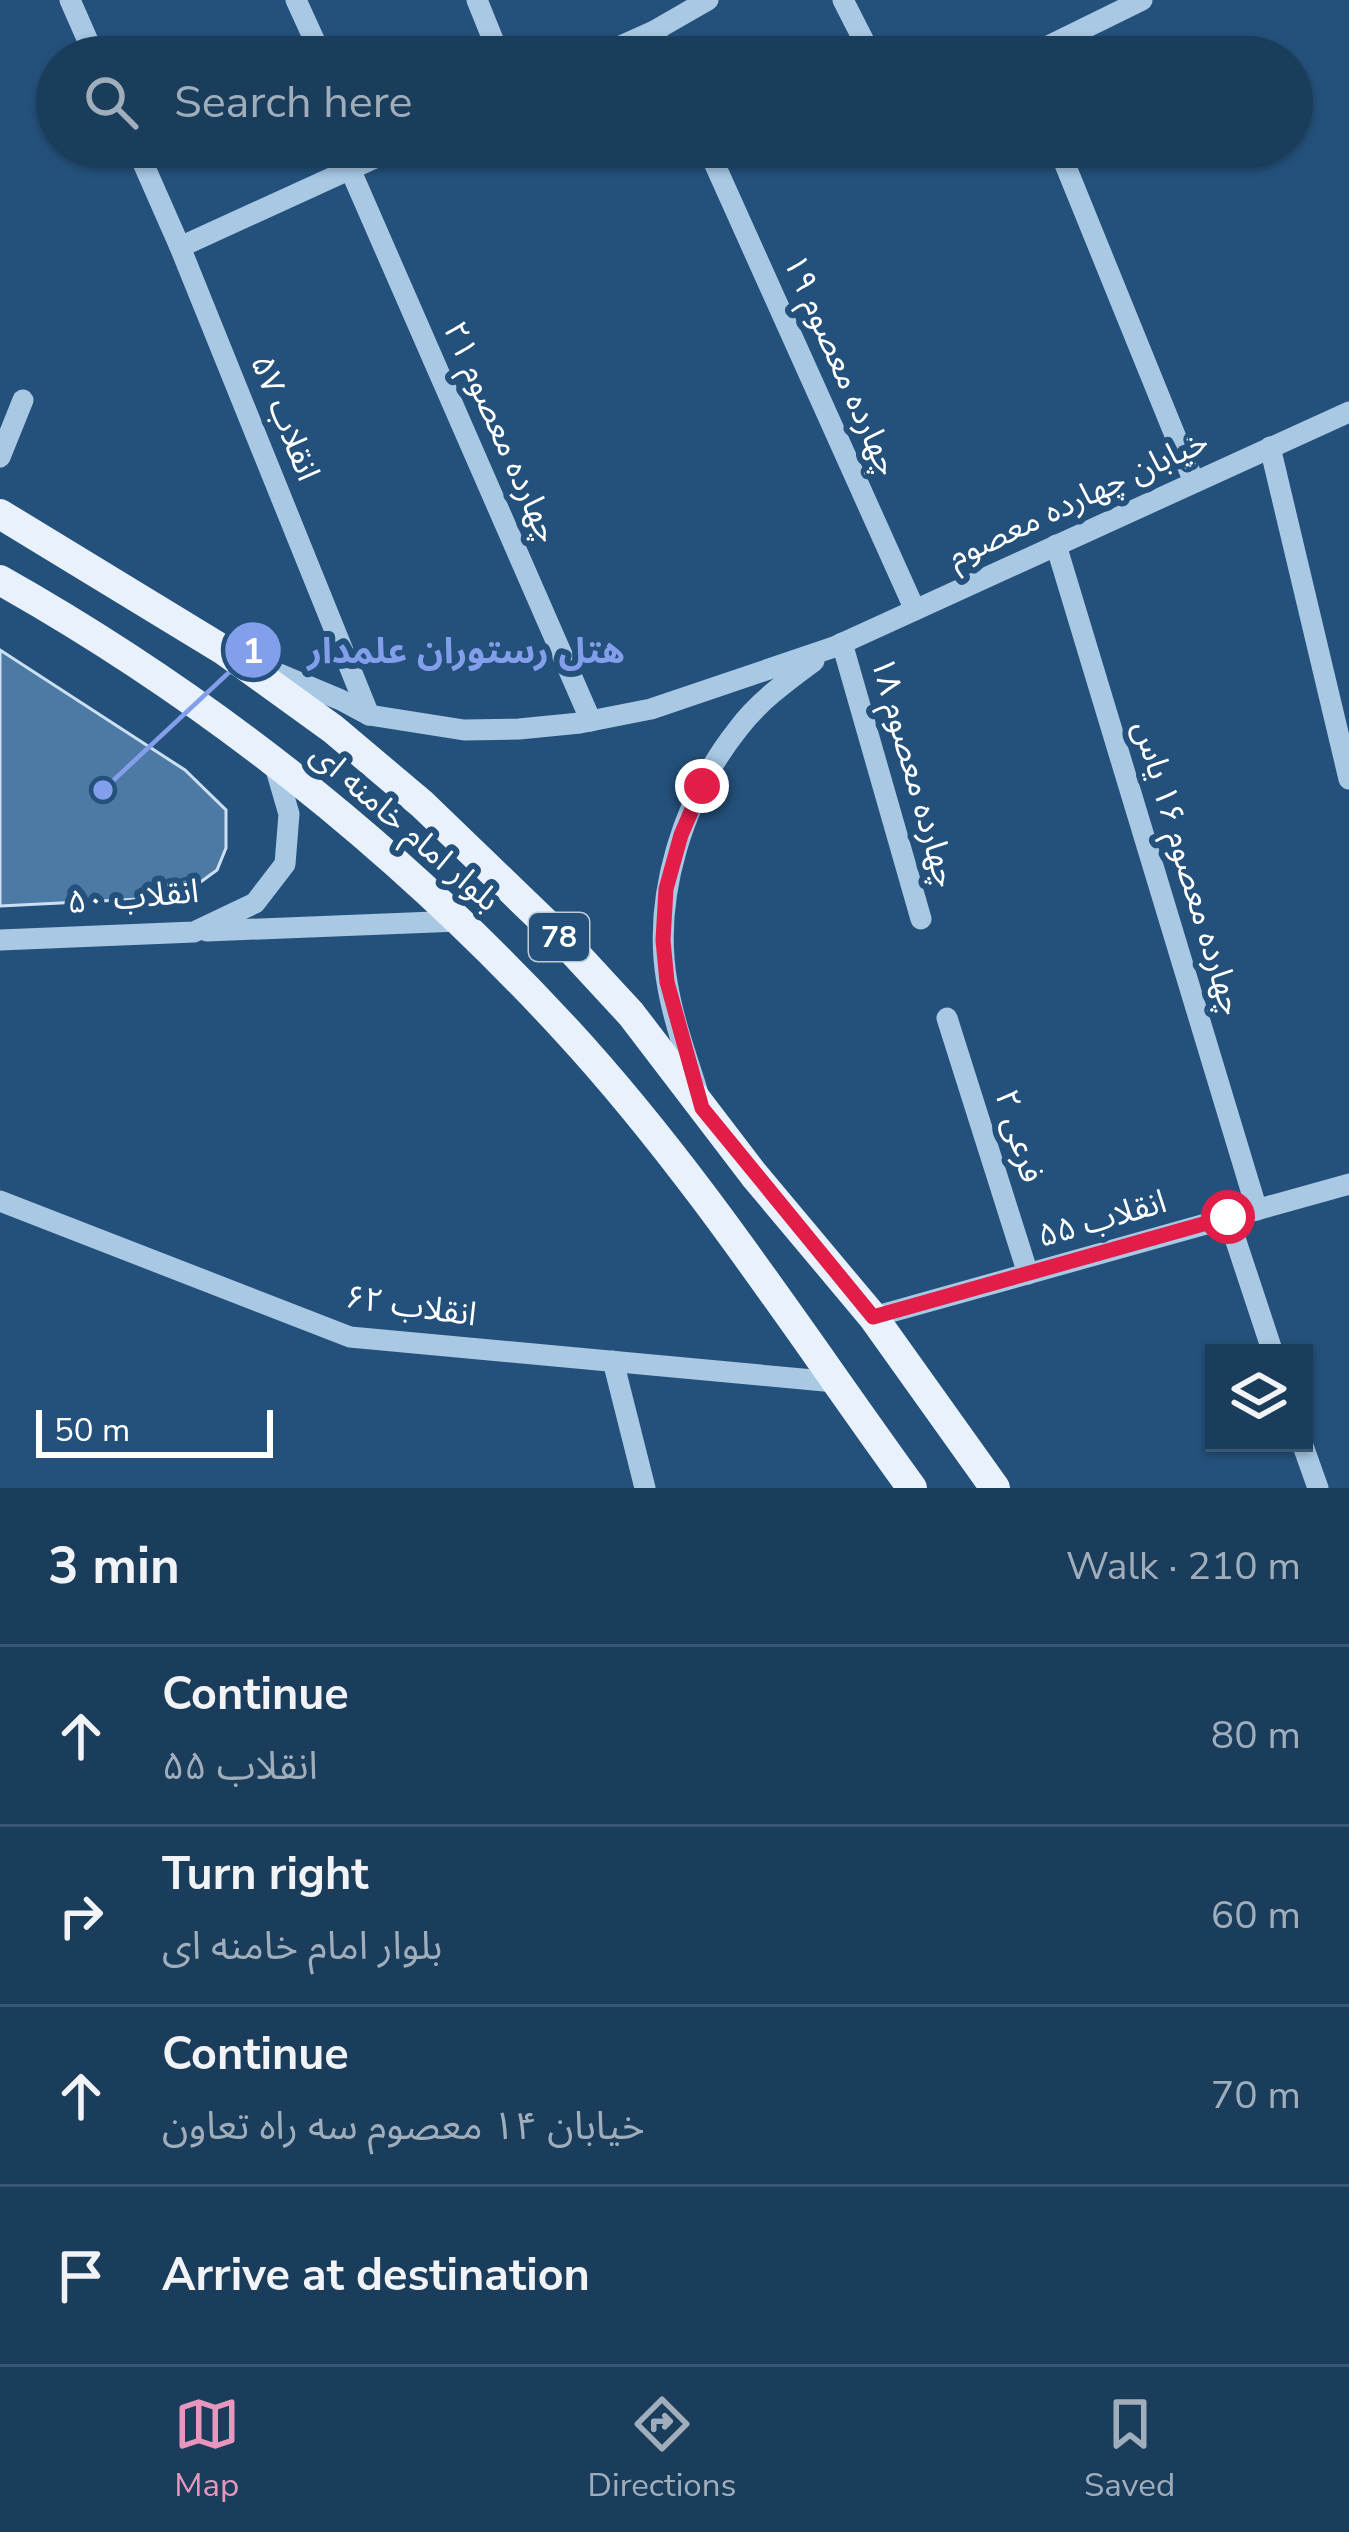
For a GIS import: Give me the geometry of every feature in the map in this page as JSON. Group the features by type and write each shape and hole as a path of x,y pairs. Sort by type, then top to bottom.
{"main road":[{"name":"بلوار امام خامنه ای","path":"0,514 225,651 333,729 435,817 558,935 631,1014 873,1317 995,1488"},
{"name":"بلوار امام خامنه ای","path":"0,580 168,684 273,758 459,920 569,1034 663,1145 912,1488"}],"street":[{"path":"70,0 86,36"},
{"path":"296,0 312,36"},
{"path":"477,0 492,36"},
{"path":"643,36 708,0"},
{"path":"843,0 861,36"},
{"path":"1069,36 1142,0"},
{"path":"654,31 656,36"},
{"name":"انقلاب ۵۷","path":"145,168 369,715"},
{"path":"180,247 342,168"},
{"name":"چهارده معصوم ۲۱","path":"365,168 591,721"},
{"name":"چهارده معصوم ۱۹","path":"716,168 915,610"},
{"path":"1067,168 1195,482"},
{"path":"0,457 23,400"},
{"name":"خیابان چهارده معصوم","path":"838,645 1349,412"},
{"path":"1270,447 1349,779"},
{"name":"چهارده معصوم ۱۶ یاس","path":"1056,545 1257,1210"},
{"path":"225,651 369,715 464,730 591,721 651,709 838,645"},
{"path":"702,1108 667,982 663,940 666,889 681,835 702,786 738,729 783,684 838,645"},
{"name":"چهارده معصوم ۱۸","path":"838,645 921,919"},
{"name":"انقلاب ۵۰","path":"0,940 194,932 255,903 285,864 289,814 273,758"},
{"path":"194,932 459,920"},
{"name":"فرعی ۲","path":"947,1018 1028,1274"},
{"name":"انقلاب ۵۵","path":"873,1317 1349,1184"},
{"name":"انقلاب ۶۲","path":"0,1201 350,1337 835,1382"},
{"path":"1228,1217 1270,1344"},
{"path":"613,1361 645,1488"},
{"path":"1305,1452 1318,1488"}],"building":[{"path":"0,650 185,770 226,810 226,848 217,870 180,897 0,906"}],"place":[{"name":"هتل رستوران علمدار","path":"103,790"}],"route":[{"path":"702,786 681,835 666,889 663,940 667,982 702,1108 873,1317 1228,1217"}]}
